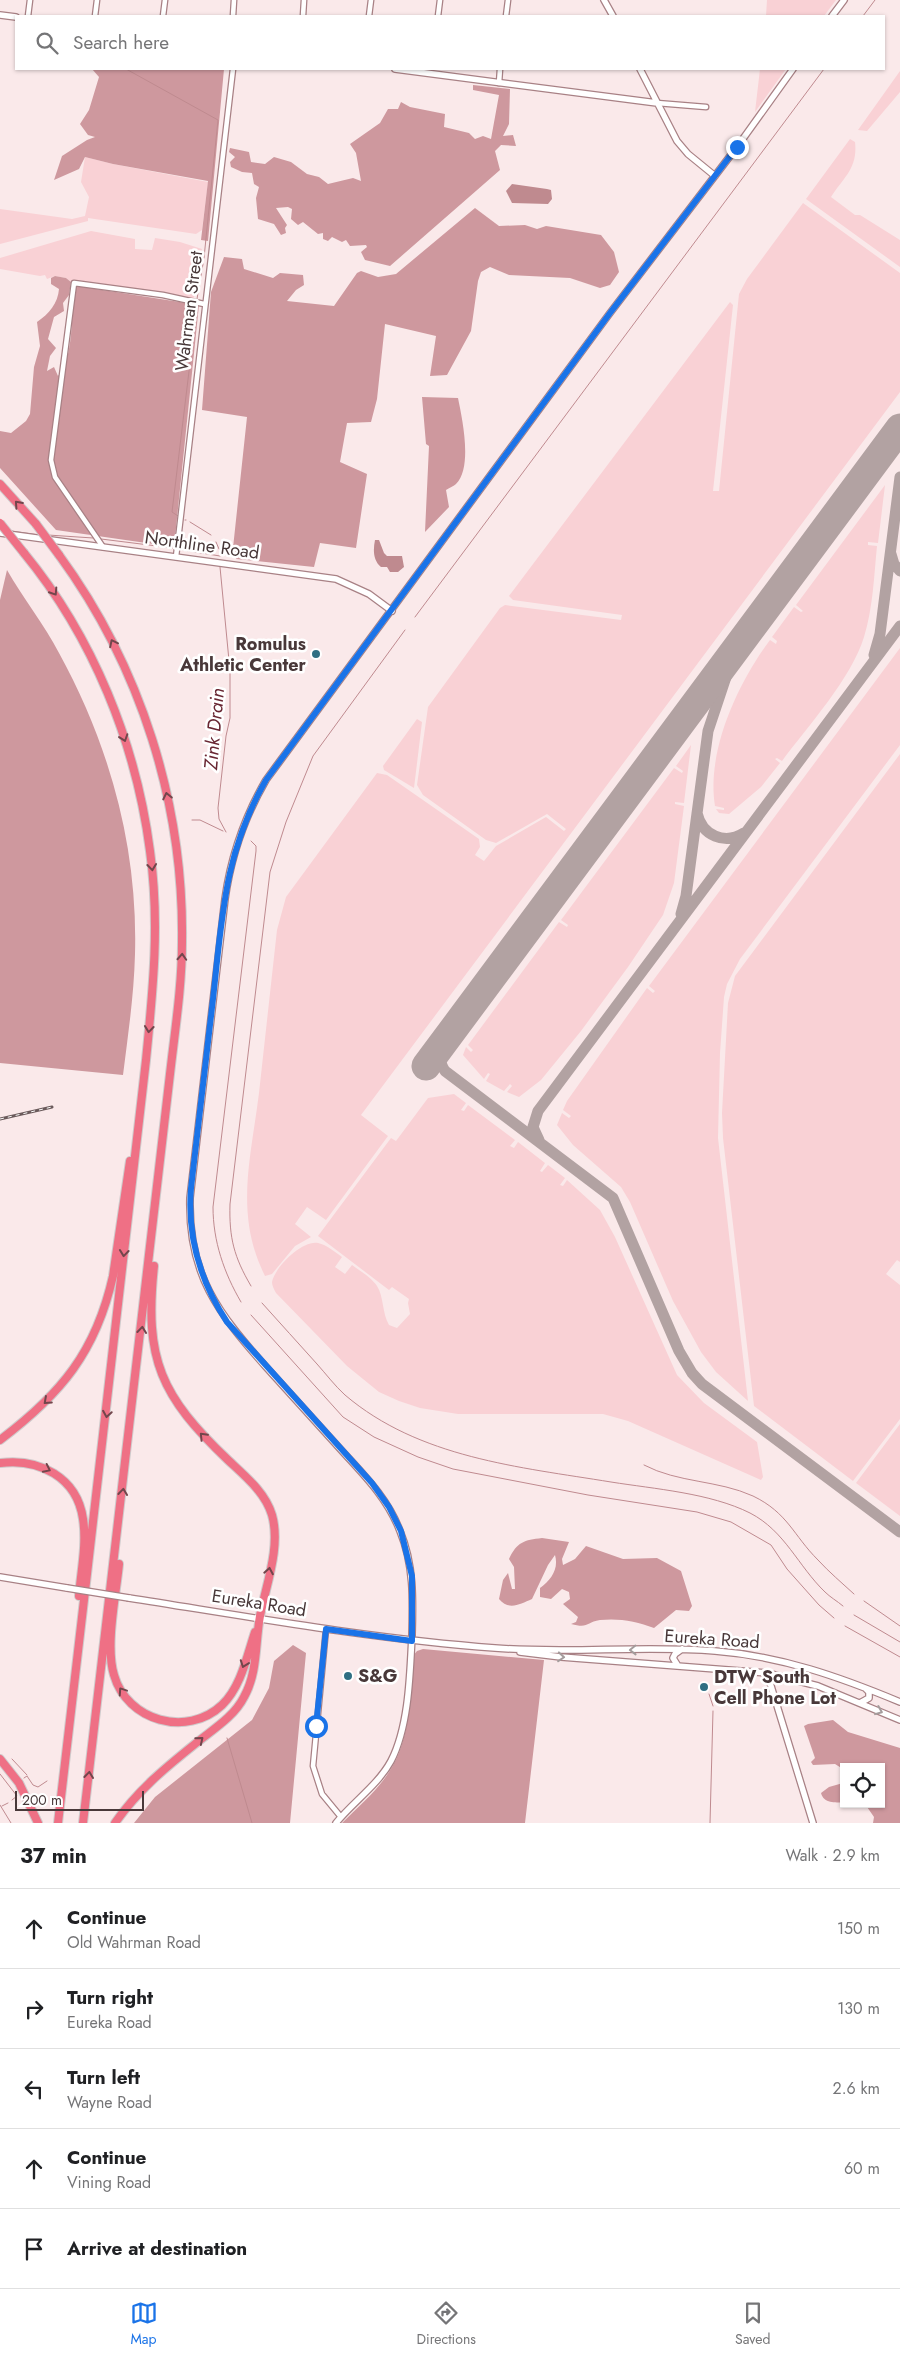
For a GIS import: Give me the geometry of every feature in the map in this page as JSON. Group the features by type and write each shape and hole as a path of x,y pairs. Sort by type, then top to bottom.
{"highway":[{"path":"0,484 36,524 59,556 92,605 125,668 152,740 169,802 180,874 182,944 167,1100 121,1510 83,1823"},
{"path":"0,523 43,575 66,611 97,671 123,733 144,814 153,871 156,940 154,988 108,1406 58,1823"},
{"path":"0,1440 52,1396 70,1376 95,1332 113,1276 129,1163 141,1100"},
{"path":"115,1823 141,1789 238,1707 251,1681 274,1541 273,1521 269,1507 258,1489 209,1442 181,1410 163,1380 156,1359 151,1337 152,1290 165,1157 167,1100"},
{"path":"0,1463 16,1461 31,1463 52,1471 68,1485 79,1503 83,1518 84,1537 75,1677"},
{"path":"121,1510 120,1551 111,1651 112,1664 117,1684 139,1711 148,1717 170,1722 195,1720 213,1712 229,1696 237,1682 260,1618"},
{"path":"0,1760 19,1783 38,1823"}],"main road":[{"path":"604,0 612,15"},
{"path":"609,9 611,0"},
{"path":"833,15 844,0"},
{"path":"0,15 15,17"},
{"path":"413,70 431,71 499,83 657,102"},
{"path":"641,70 683,148 716,176"},
{"path":"336,1823 367,1792 391,1761 403,1730 412,1641 412,1576 408,1556 396,1520 372,1483 227,1322 202,1276 194,1251 190,1219 191,1188 225,899 240,832 250,807 266,780 598,329 716,176 792,70"},
{"name":"Northline Road","path":"0,533 336,579 364,591 392,611"},
{"name":"Eureka Road","path":"0,1577 412,1641 513,1650 682,1649 768,1658 816,1670 900,1702"},
{"path":"678,1666 673,1658 682,1649"},
{"name":"Eureka Road","path":"513,1650 542,1656 767,1673 818,1686 900,1720"},
{"path":"767,1673 813,1823"},
{"path":"858,1703 865,1702 869,1698 869,1692 864,1687"}],"street":[{"path":"28,15 30,0"},
{"path":"96,15 98,0"},
{"path":"163,15 165,0"},
{"path":"233,15 234,0"},
{"path":"303,15 304,0"},
{"path":"369,15 371,0"},
{"path":"438,15 440,0"},
{"path":"506,15 508,0"},
{"name":"Wahrman Street","path":"176,557 204,304 233,70"},
{"path":"499,83 500,70"},
{"path":"657,102 706,107"},
{"path":"103,547 55,476 51,460 74,282 163,295 204,304"},
{"path":"326,1629 313,1766 322,1794 341,1817"}],"shaded area":[{"path":"767,0 836,0 825,15 766,15"},
{"path":"93,70 224,70 208,241 201,240 208,181 113,164 85,157 79,169 54,180 62,156 95,137 88,135 80,124 89,110 99,77"},
{"path":"760,70 785,70 755,112"},
{"path":"900,71 900,92 867,131 858,130"},
{"path":"473,85 510,89 509,124 503,136 513,135 516,146 501,145 495,151 500,170 390,266 365,260 361,252 367,247 366,245 350,246 346,240 342,242 332,237 328,241 323,239 323,233 318,234 303,222 298,225 291,219 292,209 288,207 276,208 287,225 285,228 286,233 281,235 274,224 258,219 256,198 259,187 254,184 252,173 242,172 231,167 230,162 235,157 229,152 230,148 249,152 251,162 265,164 274,157 291,162 307,174 319,177 328,184 353,178 361,181 356,153 350,144 380,123 388,109 398,109 401,102 410,107 445,114 444,127 469,133 475,139 483,136 491,139 499,95 473,90"},
{"path":"850,139 855,142 852,166 831,197 855,215 860,215 900,240 900,267 806,199"},
{"path":"85,157 208,182 202,230 196,234 88,218 88,221 0,244 0,209 72,219 85,216 89,197 81,182"},
{"path":"512,184 551,190 552,199 548,204 512,203 506,191"},
{"path":"803,203 900,273 900,392 361,1115 388,1136 326,1220 307,1207 295,1224 311,1237 295,1246 272,1274 265,1276 250,1230 247,1186 277,930 286,897 377,773 387,775 479,839 480,847 475,855 484,861 496,846 546,817 564,831 566,829 547,814 496,843 486,840 423,795 417,785 428,707 500,608 505,605 621,620 622,615 513,600 509,596 730,302 733,305 713,491 719,491 739,294 747,279"},
{"path":"475,208 499,226 525,225 537,229 546,226 601,235 614,252 619,272 610,285 600,288 570,278 509,275 490,267 481,272 471,331 447,375 430,376 436,336 385,324 377,399 371,422 347,423 340,462 367,474 356,548 320,543 314,567 236,559 233,548 247,417 202,410 211,292 224,257 242,259 244,269 273,278 280,273 303,275 304,285 296,290 287,301 334,306 357,273 361,271 378,277 396,274"},
{"path":"91,231 135,239 135,249 152,250 155,238 180,242 202,249 193,303 117,290 76,286 66,278 55,276 47,279 45,275 40,276 0,269 0,258"},
{"path":"55,276 66,278 71,282 69,295 63,303 64,311 54,317 48,339 56,348 50,356 47,371 54,367 58,376 67,359 71,336 74,292 77,286 199,305 174,547 56,530 0,468 0,431 11,433 26,421 30,414 34,367 40,346 37,322 49,312 57,299 59,289 51,284 51,278"},
{"path":"422,397 458,398 465,442 464,466 461,476 456,484 446,490 449,507 425,532 429,446 426,444"},
{"path":"885,485 878,543 868,542 868,545 877,546 874,580 867,626 858,653 828,702 782,761 777,758 775,759 780,763 761,787 729,814 719,813 716,809 724,810 724,808 715,806 713,785 715,763 727,718 736,697 758,657 770,640 776,644 777,641 772,637 794,607 801,612 803,611 796,605"},
{"path":"375,540 379,540 387,556 402,556 404,567 398,572 390,572 387,567 381,567 374,555"},
{"path":"7,570 53,642 77,688 93,724 106,761 126,837 132,875 135,914 135,954 123,1075 0,1063 0,600"},
{"path":"900,648 900,745 740,959 727,984 724,997 720,1053 718,1138 748,1401 716,1372 701,1352 673,1301 630,1202 621,1187 573,1145 557,1125 562,1113 569,1118 571,1116 563,1110 567,1101 647,988 653,993 655,991 649,986"},
{"path":"417,719 422,722 414,788 384,770 383,766"},
{"path":"691,745 684,803 675,802 675,804 684,806 674,883 663,915 581,1031 541,1080 519,1097 507,1092 512,1086 510,1084 504,1091 486,1081 490,1074 488,1073 484,1079 463,1055 466,1047 471,1052 473,1050 468,1045 559,922 567,927 568,925 561,920 674,768 682,773 683,771 676,766"},
{"path":"900,754 900,1262 897,1260 886,1274 900,1285 900,1419 853,1481 754,1406 723,1138 722,1113 728,1003 735,976"},
{"path":"454,1094 466,1103 461,1110 464,1111 468,1105 515,1140 510,1146 514,1148 518,1142 545,1163 540,1171 542,1172 548,1165 565,1178 560,1185 563,1186 567,1180 600,1210 615,1237 677,1375 704,1403 757,1442 763,1477 761,1480 628,1421 603,1414 458,1414 420,1408 399,1401 379,1392 347,1366 276,1293 272,1282 278,1269 297,1250 312,1243 318,1243 328,1247 342,1257 335,1267 345,1274 352,1265 375,1283 379,1290 389,1325 397,1328 410,1314 409,1299 392,1287 389,1290 318,1236 391,1138 396,1141 428,1098"},
{"path":"900,1424 900,1516 856,1483"},
{"path":"542,1538 569,1542 562,1559 563,1565 575,1559 586,1546 623,1559 657,1558 681,1571 692,1606 689,1611 676,1610 654,1628 614,1619 595,1621 584,1625 571,1624 576,1622 578,1617 563,1604 570,1599 569,1592 562,1589 551,1599 540,1597 540,1588 551,1578 555,1569 555,1555 548,1565 532,1599 511,1606 503,1603 499,1599 503,1580 508,1573 512,1589 515,1589 514,1567 509,1559 512,1553 522,1543"},
{"path":"293,1645 306,1653 290,1823 134,1823 155,1797 252,1720 269,1688 274,1661"},
{"path":"423,1649 544,1660 525,1823 342,1823 379,1786 396,1759 402,1745 408,1716 413,1656 417,1651"},
{"path":"833,1720 848,1732 900,1748 900,1823 873,1823 874,1817 868,1808 885,1808 885,1763 840,1763 840,1767 835,1764 813,1765 811,1762 815,1758 804,1726"},
{"path":"840,1784 840,1803 830,1802 822,1797 821,1793 829,1787"}],"waterway":[{"path":"864,15 875,0"},
{"path":"128,70 218,120 204,258"},
{"path":"415,617 823,70"},
{"path":"197,299 203,264"},
{"path":"178,516 172,512 197,305"},
{"path":"190,522 211,535"},
{"name":"Zink Drain","path":"11,531 39,535"},
{"name":"Zink Drain","path":"48,535 93,538"},
{"name":"Zink Drain","path":"101,539 173,548"},
{"path":"216,542 219,549"},
{"name":"Zink Drain","path":"183,550 220,556"},
{"name":"Zink Drain","path":"220,567 230,671 230,718 226,736 218,808 219,819 226,832"},
{"path":"251,1286 240,1266 234,1247 230,1227 230,1204 270,872 286,822 313,756 405,630"},
{"path":"192,820 200,820 223,831"},
{"path":"241,1302 229,1280 217,1244 213,1207 256,851 256,846 251,841"},
{"path":"262,1303 345,1395 374,1416 405,1433 437,1446 506,1464 700,1496 734,1506 762,1520 773,1529 815,1582 843,1606"},
{"path":"251,1315 343,1417 374,1437 418,1457 453,1469 588,1495 697,1512 731,1522 771,1545 787,1569 819,1605 834,1618"},
{"path":"644,1465 670,1475 740,1491 765,1503 782,1517 809,1551 854,1594"},
{"path":"864,1601 900,1626"},
{"path":"854,1615 900,1642"},
{"path":"845,1626 900,1657"},
{"path":"709,1694 713,1706"},
{"path":"710,1823 713,1711"},
{"path":"227,1738 252,1823"},
{"path":"12,1759 27,1775"},
{"path":"0,1774 17,1796 12,1800"},
{"path":"24,1778 27,1776 33,1785 38,1787 47,1781"},
{"path":"2,1806 8,1803"},
{"path":"0,1805 11,1823"}],"taxiway":[{"path":"874,655 880,634 900,477"},
{"path":"891,554 894,564 900,571"},
{"path":"539,1140 533,1127 538,1111 900,626"},
{"path":"681,914 686,896 708,731 728,671 750,629"},
{"path":"697,813 704,828 715,836 729,838 737,837 744,833"},
{"path":"444,1043 440,1057 445,1071 613,1198 679,1351 692,1373 702,1384 900,1532"}],"runway":[{"path":"426,1066 900,428"}],"railway":[{"path":"0,1119 52,1107"}],"place":[{"name":"Romulus Athletic Center","path":"316,654"},
{"name":"S&G","path":"348,1676"},
{"name":"DTW South Cell Phone Lot","path":"704,1687"}],"route":[{"path":"316,1726 326,1629 412,1641 412,1576 401,1531 381,1495 233,1330 208,1291 197,1261 191,1230 191,1188 227,882 234,850 250,807 266,780 610,313 737,147"}]}
